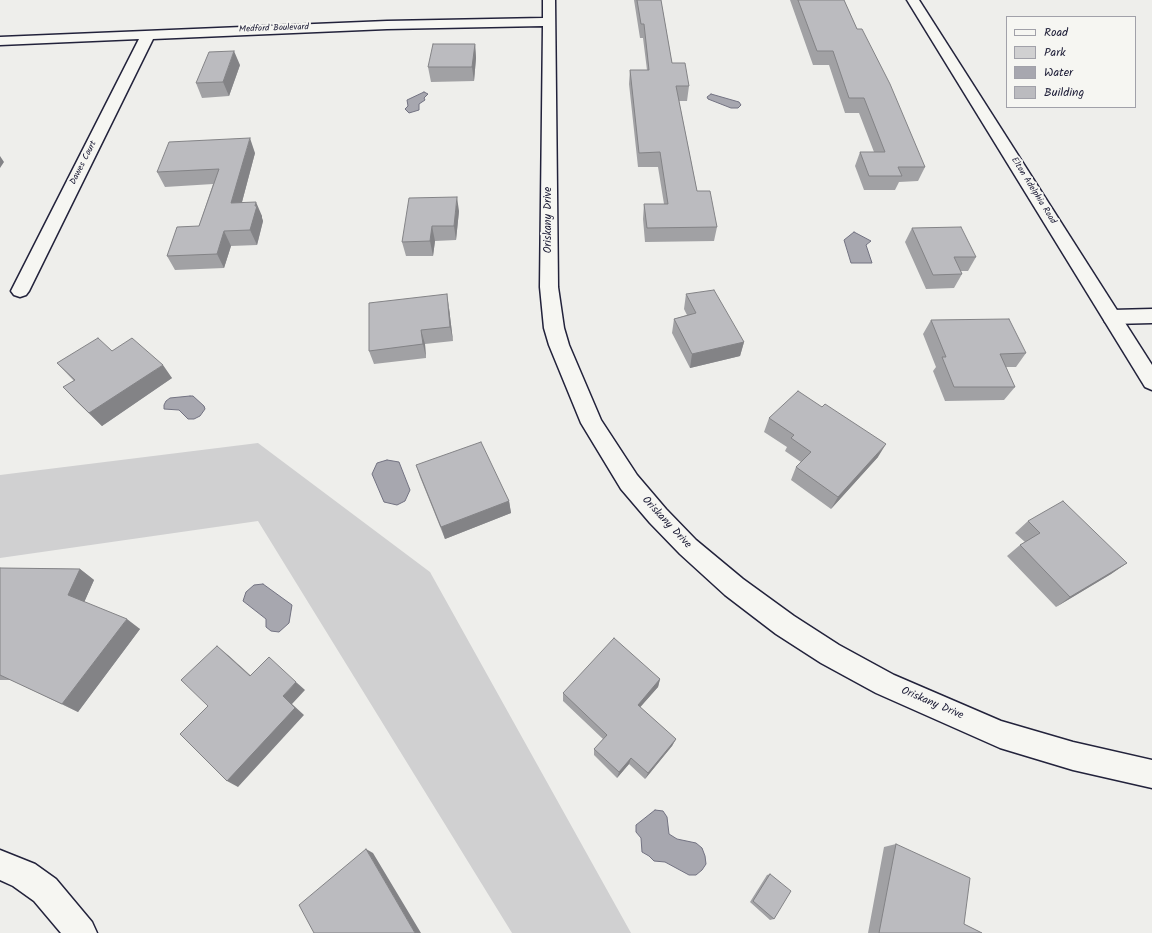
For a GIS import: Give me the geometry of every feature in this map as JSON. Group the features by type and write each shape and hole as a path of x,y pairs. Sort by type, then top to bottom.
{"street":[{"name":"Oriskany Drive","path":"549,0 549,287 554,328 592,423 629,482 658,516 700,557 734,587 785,625 830,654 885,684 1000,734 1073,756 1152,774"},
{"name":"Elton Adelphia Road","path":"913,0 1152,382"},
{"name":"Medford Boulevard","path":"0,41 387,24 548,22"},
{"name":"Dawes Court","path":"20,291 148,35"},
{"path":"1112,316 1152,316"},
{"path":"0,865 24,875 46,890 81,933"}],"green space":[{"path":"258,443 430,572 631,933 512,933 258,521 0,558 0,475"}],"water":[{"path":"424,92 428,94 424,98 425,100 419,104 419,110 409,113 405,109 408,106 407,100"},
{"path":"711,94 739,102 741,105 738,108 731,108 708,99 707,97"},
{"path":"854,232 871,241 866,245 872,263 851,263 844,240"},
{"path":"193,396 204,406 205,409 200,416 194,419 188,419 179,410 164,409 166,401 170,398"},
{"path":"387,460 399,462 410,490 405,501 397,505 384,502 372,474 377,463"},
{"path":"263,584 292,605 289,623 279,632 271,631 266,627 266,619 243,601 246,592 254,585"},
{"path":"655,810 663,811 667,817 669,834 677,839 696,843 702,848 706,864 696,875 689,875 665,862 654,861 642,852 641,838 636,832 636,825"}],"building":[{"path":"637,0 661,0 672,63 685,63 689,86 676,86 697,191 710,191 717,227 647,228 644,204 668,204 660,152 639,153 630,70 649,70 644,24 641,24"},
{"path":"798,0 844,0 857,29 862,29 890,84 925,167 898,167 902,176 869,176 860,152 885,152 864,98 849,98 833,51 817,51"},
{"path":"433,44 475,44 472,67 428,67"},
{"path":"234,51 223,82 196,83 209,52"},
{"path":"250,138 231,203 256,202 255,206 257,206 250,230 224,231 217,254 167,256 177,227 199,226 219,169 157,172 169,142"},
{"path":"457,197 454,226 432,226 430,241 402,242 409,198"},
{"path":"961,227 976,257 954,257 962,274 933,275 912,228"},
{"path":"714,290 744,342 692,354 674,319 696,313 686,294"},
{"path":"447,294 450,327 421,330 423,344 369,351 369,303"},
{"path":"1009,319 1026,353 1000,354 1015,387 954,387 942,357 946,357 931,320"},
{"path":"98,338 112,351 132,338 163,365 89,413 63,387 75,380 57,363"},
{"path":"798,391 822,407 825,404 886,444 838,497 796,467 811,452 791,438 794,435 769,418"},
{"path":"481,442 509,501 441,527 416,465"},
{"path":"1063,501 1127,563 1070,597 1020,545 1040,533 1028,521"},
{"path":"0,568 80,569 68,595 127,619 62,704 0,675"},
{"path":"614,638 660,679 638,705 676,739 648,773 631,758 619,772 594,749 607,735 563,693"},
{"path":"217,646 250,676 269,657 296,682 283,696 295,708 227,781 180,734 208,706 181,680"},
{"path":"896,844 970,878 964,924 982,933 879,933"},
{"path":"366,849 415,933 314,933 299,905"},
{"path":"770,874 791,891 774,919 753,901"}]}
